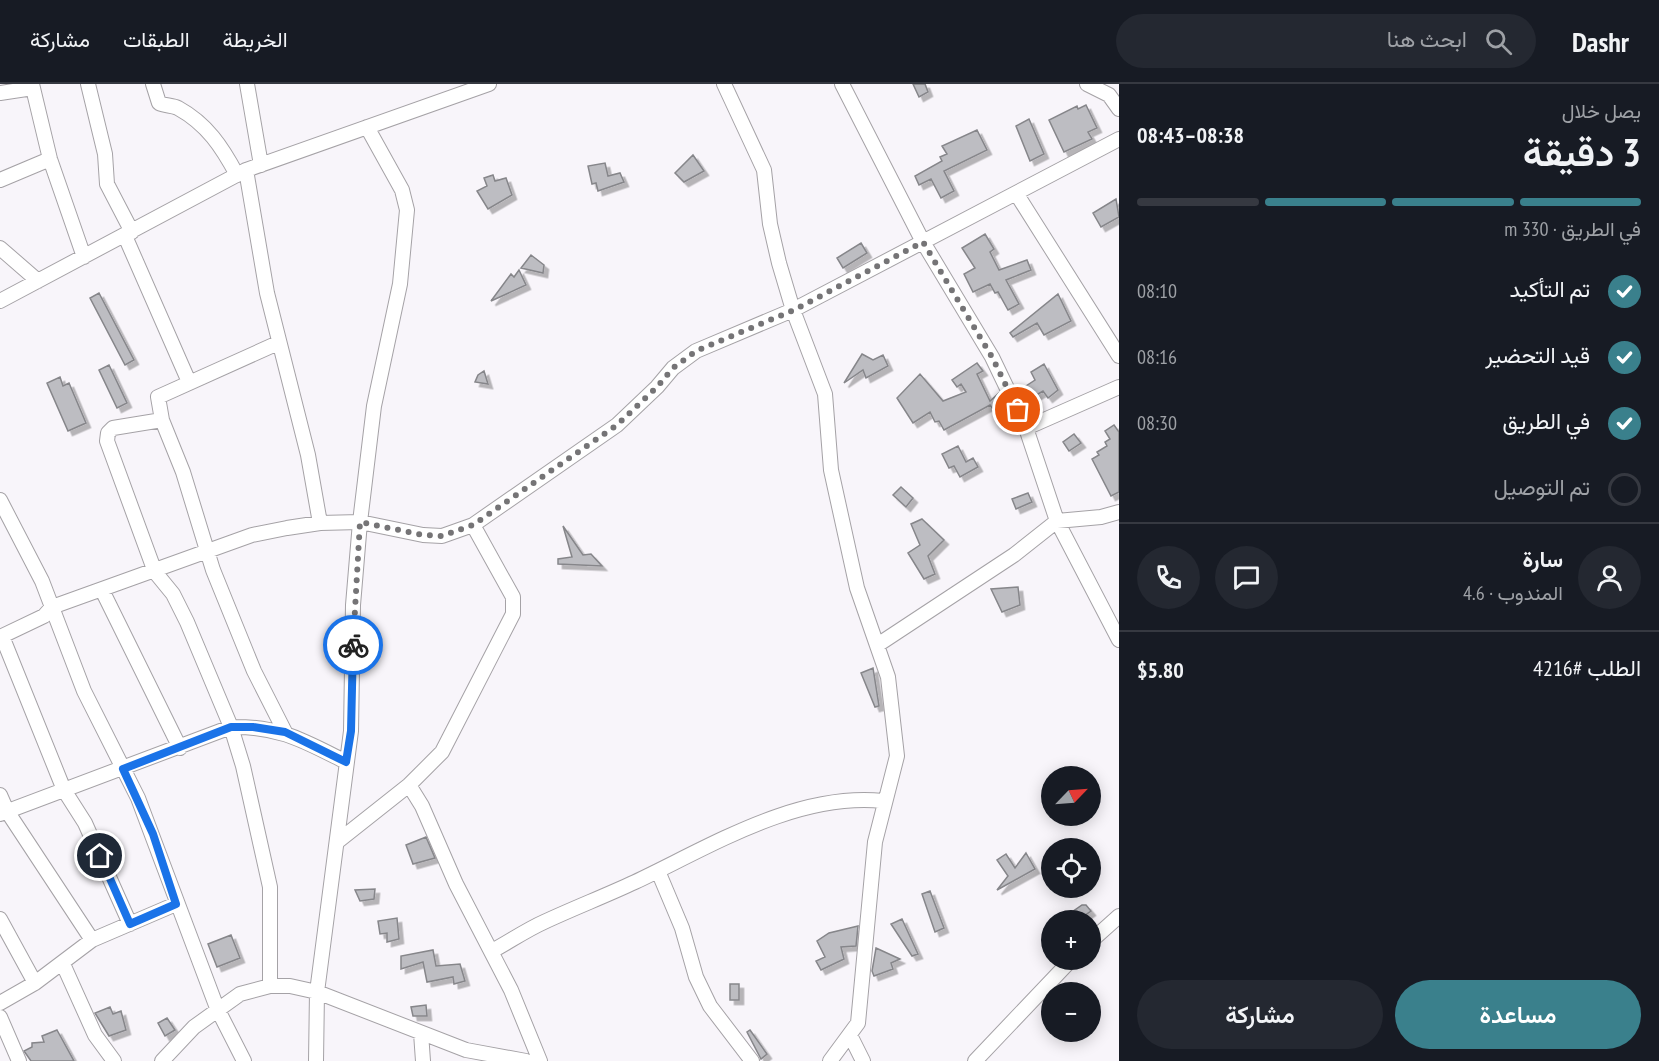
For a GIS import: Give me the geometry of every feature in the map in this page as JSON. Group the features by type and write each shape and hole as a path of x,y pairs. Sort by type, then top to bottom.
{"street":[{"path":"88,84 106,161 107,184 189,382"},
{"path":"153,84 159,103 176,107 207,129 241,173 278,343 308,455 310,478 320,523"},
{"path":"247,84 261,165"},
{"path":"0,301 241,173 473,87 489,84"},
{"path":"724,84 764,170 770,224 794,310 825,394 831,470 857,588 879,644 888,677 897,756 883,801 875,842 858,1023 830,1061"},
{"path":"842,84 923,242 992,357 1026,428 1057,521 1119,640"},
{"path":"1087,84 1109,95 1119,109"},
{"path":"0,93 33,86 50,159 84,257"},
{"path":"316,1061 317,992 351,731 353,605 360,522 374,406 400,284 407,210 402,190 367,127"},
{"path":"130,924 85,823 64,790 1,636 44,616 52,607 155,572 207,550 252,535 320,523 360,522 433,536 457,532 473,525 617,425 657,387 673,368 696,351 794,310 1119,139"},
{"path":"0,180 50,159"},
{"path":"1016,193 1119,356"},
{"path":"0,248 38,281"},
{"path":"278,343 158,397 162,420 183,472 207,550 254,670 285,732"},
{"path":"1026,428 1119,387"},
{"path":"162,420 113,428 108,433 107,441 155,572 173,594 187,622 231,727 252,798 270,888 270,986"},
{"path":"0,500 52,607 84,691 153,834 176,904 217,1008 244,1061"},
{"path":"879,644 1014,555 1057,521 1119,512"},
{"path":"337,842 409,785 441,752 515,605 513,597 473,525"},
{"path":"102,590 180,748"},
{"path":"3,812 180,748 231,727 253,727 285,732 346,762"},
{"path":"409,785 422,806 456,884 525,1020 540,1061"},
{"path":"0,795 3,812 92,940"},
{"path":"492,951 543,922 756,825 813,806 850,799 883,801"},
{"path":"658,871 705,996 733,1039 752,1061"},
{"path":"0,1003 63,964 92,940 176,904"},
{"path":"1101,932 1119,916"},
{"path":"0,919 35,983"},
{"path":"63,964 95,1035 114,1061"},
{"path":"975,1061 1061,970"},
{"path":"162,1061 194,1027 217,1008 240,994 270,986 290,986 317,992 422,1033 466,1055 526,1061"},
{"path":"0,1017 19,1061"},
{"path":"422,1033 423,1061"},
{"path":"850,1035 863,1061"}],"building":[{"path":"913,84 925,84 928,92 919,97"},
{"path":"1086,105 1097,128 1088,132 1092,139 1064,152 1049,120 1077,106 1078,109"},
{"path":"1029,119 1044,154 1030,161 1016,126"},
{"path":"977,130 987,150 944,171 954,191 941,198 931,179 919,185 915,176 942,161 940,157 947,154 942,146"},
{"path":"693,155 704,171 684,182 675,173"},
{"path":"605,163 608,176 620,173 624,182 598,191 596,183 592,184 588,166"},
{"path":"493,175 495,181 506,178 512,195 488,209 477,191 487,186 484,178"},
{"path":"1116,199 1119,217 1101,227 1093,213"},
{"path":"985,234 994,249 990,252 999,270 1027,260 1031,270 1006,280 1019,304 1008,310 998,292 995,293 990,284 973,292 964,274 975,268 962,248"},
{"path":"861,243 867,253 843,268 837,258"},
{"path":"531,255 544,265 543,273 521,268"},
{"path":"519,270 526,285 491,301 511,274 514,277"},
{"path":"99,293 134,360 125,365 90,298"},
{"path":"1058,294 1071,321 1044,335 1037,323 1013,337 1010,333"},
{"path":"862,354 873,360 883,355 888,366 866,378 863,370 844,383"},
{"path":"977,363 983,371 977,374 990,401 999,393 1009,412 1000,419 990,405 944,430 939,421 935,422 930,412 913,423 897,398 920,374 943,401 966,392 961,384 957,387 952,380"},
{"path":"1044,364 1058,390 1048,398 1043,391 1030,399 1023,388 1035,380 1031,372"},
{"path":"109,365 127,403 117,408 99,370"},
{"path":"484,371 488,384 475,382 478,375"},
{"path":"60,377 63,386 69,383 86,423 68,431 47,383"},
{"path":"1114,425 1119,432 1119,492 1111,496 1092,459 1099,455 1097,452 1107,446 1105,442 1110,439 1105,431"},
{"path":"1074,434 1081,443 1069,451 1063,442"},
{"path":"958,446 966,462 973,458 978,467 960,477 954,466 949,468 942,454"},
{"path":"901,487 913,498 906,507 893,495"},
{"path":"1028,493 1032,502 1016,509 1012,499"},
{"path":"922,519 944,540 928,556 935,574 924,579 908,553 920,545 911,524"},
{"path":"563,526 583,555 591,554 602,566 558,564 558,559 572,557"},
{"path":"1018,587 1020,605 1002,612 991,589"},
{"path":"873,668 879,706 875,707 861,673"},
{"path":"426,837 435,858 413,864 406,845"},
{"path":"1026,853 1035,869 997,890 1008,876 997,860 1006,854 1015,868"},
{"path":"375,889 374,899 360,901 355,890"},
{"path":"930,891 944,928 935,932 922,894"},
{"path":"1086,905 1090,910 1075,910"},
{"path":"397,918 399,939 387,942 387,933 380,934 378,921"},
{"path":"902,919 918,954 912,956 891,924"},
{"path":"858,926 856,946 841,947 844,959 821,970 816,961 825,957 817,941 829,933"},
{"path":"231,935 240,958 217,967 208,944"},
{"path":"876,948 900,959 891,963 893,969 874,976 872,971"},
{"path":"433,950 436,966 460,964 465,981 454,984 453,977 427,982 423,962 401,969 401,956"},
{"path":"730,984 739,984 739,1000 730,1000"},
{"path":"426,1005 427,1016 413,1016 411,1007"},
{"path":"110,1007 113,1014 121,1011 126,1030 109,1036 95,1013"},
{"path":"167,1018 175,1030 165,1036 158,1023"},
{"path":"57,1030 74,1061 31,1061 24,1051 32,1047 32,1043 44,1042 42,1036"},
{"path":"750,1030 767,1054 761,1059 747,1032"}],"way so far":[{"path":"353,645 353,605 360,522 423,535 442,536 473,525 617,425 657,387 673,368 696,351 794,310 923,242 992,357 1018,410"}],"route":[{"path":"100,856 130,924 176,904 153,834 123,769 231,727 253,727 285,732 346,762 351,731 353,645"}]}
